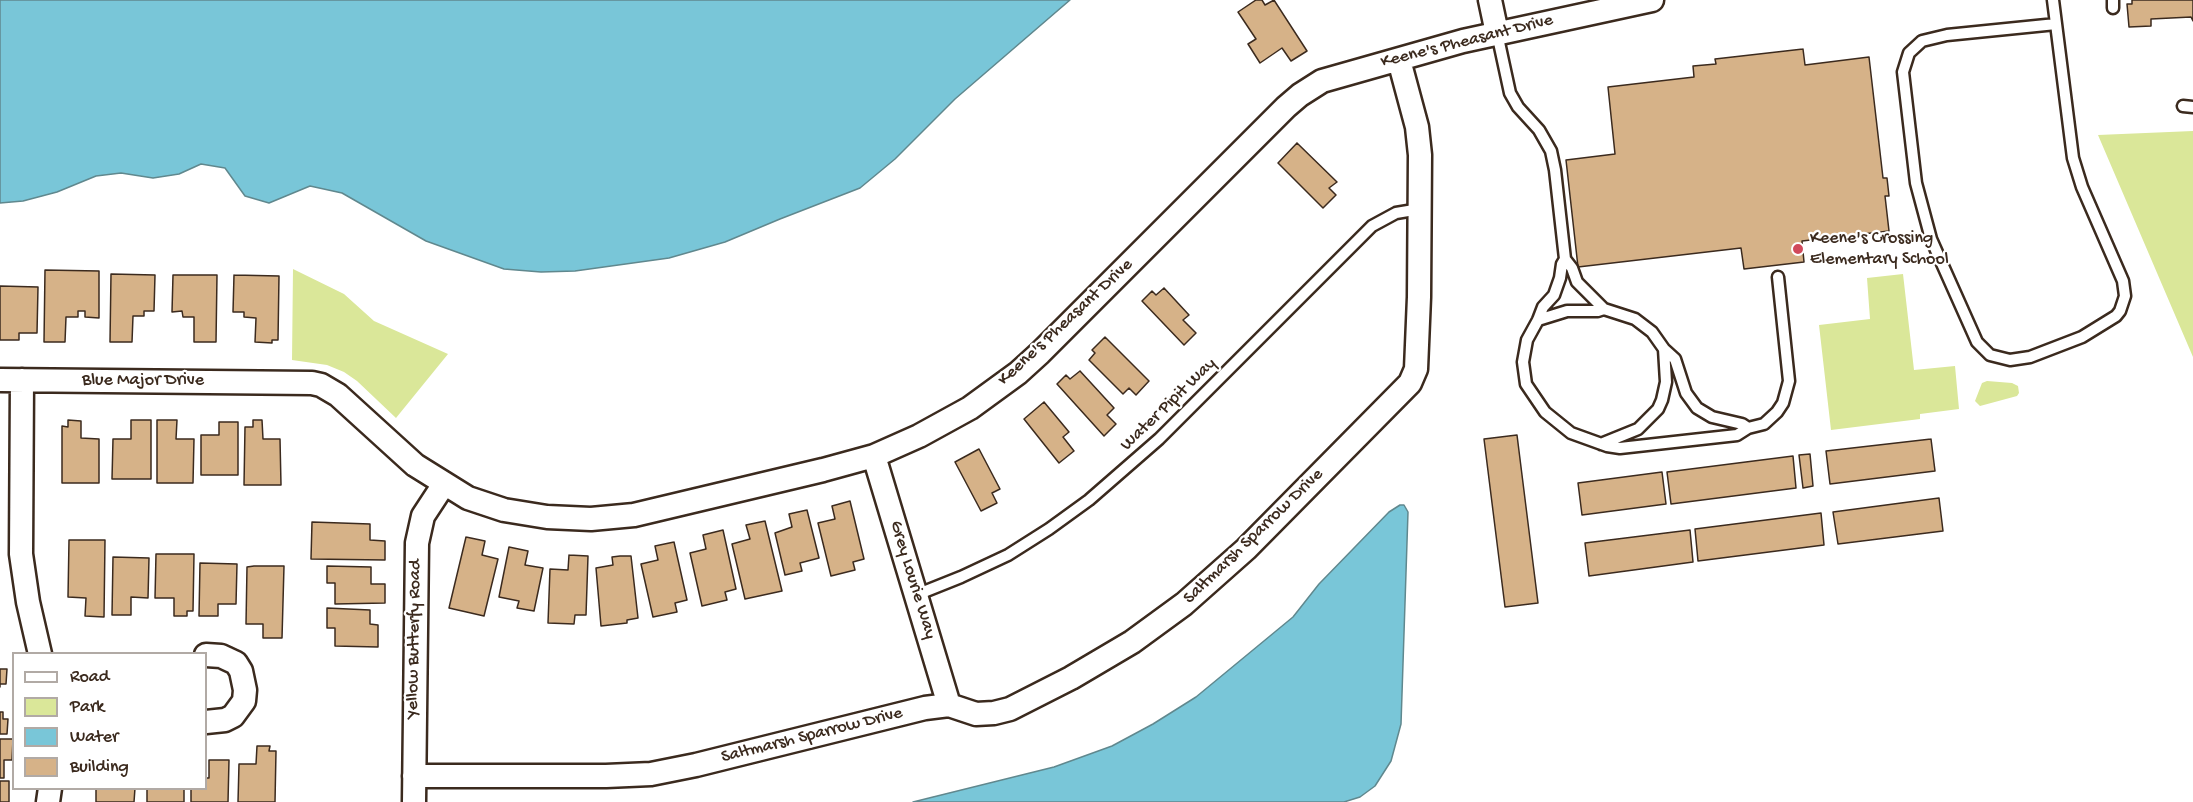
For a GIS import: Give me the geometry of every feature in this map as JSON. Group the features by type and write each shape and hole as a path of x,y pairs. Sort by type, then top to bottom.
{"street":[{"path":"1490,0 1497,33"},
{"name":"Keene's Pheasant Drive","path":"286,381 312,383 330,389 400,452 444,484 484,504 524,514 569,518 612,518 634,515 874,456 970,408 1018,372 1300,95 1322,81 1497,33 1652,0"},
{"name":"Saltmarsh Sparrow Drive","path":"414,776 651,774 926,708 949,705 976,714 994,713 1010,709 1071,678 1132,642 1184,604 1246,549 1410,383 1416,369 1417,354 1419,142 1399,60"},
{"path":"11,380 21,554 26,594 40,652"},
{"name":"Blue Major Drive","path":"11,380 286,381"},
{"name":"Grey Lourie Way","path":"874,456 949,705"},
{"name":"Yellow Butterfy Road","path":"414,802 417,543 423,516 444,484"},
{"path":"207,655 221,656 236,663 241,671 245,690 244,700 233,716 225,720 207,722"}],"lane":[{"path":"2054,0 2071,143 2077,173 2124,287 2125,296 2121,311 2082,337 2030,357 2010,360 1990,355 1977,342 1931,239 1916,183 1903,81 1905,63 1914,46 1922,40 1947,35 2056,24"},
{"path":"1497,33 1510,93 1518,107 1544,136 1554,160 1565,259 1572,268 1577,282 1604,309 1635,319 1652,332 1664,349 1675,359 1682,385 1698,408 1712,417 1742,424 1748,428"},
{"name":"Water Pipit Way","path":"916,595 1008,555 1089,500 1153,445 1372,226 1396,213 1420,209"},
{"path":"1565,259 1554,295 1543,307 1527,340 1523,374 1531,394 1545,412 1563,428 1581,438 1620,448 1737,435 1748,428 1764,424 1772,418 1787,393 1788,371 1778,277"},
{"path":"1538,321 1567,311 1604,309"},
{"path":"1601,444 1638,429 1658,409 1666,382 1664,349"}],"green space":[{"path":"2193,131 2193,357 2098,135"},
{"path":"293,269 344,294 374,321 448,354 396,418 357,381 344,372 327,365 292,360"},
{"path":"1903,274 1914,370 1955,366 1959,409 1920,414 1920,419 1831,430 1819,325 1870,319 1867,278"},
{"path":"1987,381 2012,383 2018,386 2019,393 2017,396 1980,406 1975,401 1982,383"}],"water":[{"path":"0,0 1070,0 955,99 895,159 860,188 725,242 669,258 575,271 541,272 504,269 426,241 342,193 310,186 269,203 245,196 225,168 201,164 179,174 153,178 121,173 96,176 57,192 23,201 0,203"},
{"path":"1404,505 1408,512 1401,724 1391,761 1375,786 1360,797 1344,802 913,802 1054,767 1112,746 1153,724 1196,697 1293,617 1319,584 1389,512"}],"building":[{"path":"1256,0 1262,0 1265,5 1274,0 1307,51 1291,61 1282,48 1260,63 1248,44 1256,39 1238,12"},
{"path":"2132,0 2193,0 2193,21 2191,17 2151,19 2151,26 2129,27 2127,4 2132,4"},
{"name":"Keene's Crossing Elementary School","path":"1803,49 1805,65 1869,57 1883,178 1887,178 1889,196 1885,196 1889,231 1802,241 1804,262 1744,269 1741,248 1578,267 1566,160 1615,154 1608,87 1694,77 1693,66 1716,64 1715,59"},
{"path":"1297,143 1337,182 1329,188 1336,195 1323,208 1278,163"},
{"path":"45,270 99,271 99,318 85,317 85,311 78,311 78,317 66,317 65,342 44,342"},
{"path":"111,274 155,275 154,311 144,311 144,316 133,316 132,342 110,342"},
{"path":"173,275 217,275 216,342 194,342 194,317 183,317 182,311 172,312"},
{"path":"234,275 279,276 278,340 272,340 272,343 255,342 256,318 244,317 244,312 233,312"},
{"path":"0,286 38,287 37,333 19,333 19,340 0,340"},
{"path":"1164,288 1189,315 1183,320 1196,333 1184,345 1142,301 1152,291 1156,295"},
{"path":"1105,337 1149,381 1136,395 1129,388 1123,394 1089,360 1095,353 1092,350"},
{"path":"1080,371 1114,408 1107,415 1116,424 1104,436 1057,384 1066,375 1070,379"},
{"path":"1044,402 1069,432 1063,437 1074,451 1059,463 1024,419"},
{"path":"68,420 81,421 81,438 99,439 99,483 62,483 62,426 68,427"},
{"path":"131,420 151,420 151,479 112,479 113,439 131,439"},
{"path":"157,420 177,420 176,439 194,439 193,483 157,483"},
{"path":"253,420 262,420 263,439 280,439 281,485 244,485 245,427 253,427"},
{"path":"219,422 238,422 238,475 201,475 201,435 219,435"},
{"path":"1517,435 1538,603 1505,607 1484,439"},
{"path":"1931,439 1935,471 1830,484 1826,451"},
{"path":"979,449 1000,489 992,493 997,503 981,511 955,462"},
{"path":"1810,454 1813,486 1803,488 1799,455"},
{"path":"1793,456 1796,488 1671,504 1667,472"},
{"path":"1662,472 1666,504 1582,515 1578,483"},
{"path":"1939,498 1943,531 1838,544 1833,512"},
{"path":"850,501 864,559 853,562 855,570 831,576 818,523 835,519 832,506"},
{"path":"807,510 819,558 800,563 802,571 785,575 775,533 792,527 789,514"},
{"path":"1821,513 1824,545 1698,561 1695,529"},
{"path":"765,521 782,591 745,599 732,544 750,539 746,525"},
{"path":"312,522 370,524 370,540 385,541 385,560 311,559"},
{"path":"723,530 736,589 725,592 727,600 702,606 690,553 706,549 703,535"},
{"path":"1690,530 1693,562 1589,576 1585,543"},
{"path":"466,537 485,541 482,555 498,559 484,616 449,608"},
{"path":"69,540 105,540 104,617 85,616 86,598 68,597"},
{"path":"674,542 687,600 675,603 677,612 653,617 641,564 658,560 655,546"},
{"path":"509,547 528,551 525,565 543,568 534,611 517,608 519,601 499,597"},
{"path":"156,554 194,554 193,611 187,611 187,616 174,616 174,598 155,598"},
{"path":"569,555 588,556 586,615 575,615 574,624 548,623 550,569 568,570"},
{"path":"631,556 638,618 627,620 627,623 601,626 596,568 613,565 612,557"},
{"path":"113,557 149,558 148,598 131,597 131,615 112,615"},
{"path":"200,563 237,564 236,604 218,604 218,616 199,616"},
{"path":"284,566 282,638 263,638 263,624 246,624 247,567"},
{"path":"327,566 371,567 371,584 385,584 385,603 335,604 335,583 327,583"},
{"path":"327,608 370,610 370,624 378,625 378,647 335,646 335,628 327,628"},
{"path":"0,669 7,669 6,684 0,684"},
{"path":"0,712 3,712 3,719 8,719 7,734 0,734"},
{"path":"0,739 12,739 12,760 4,760 4,778 0,778"},
{"path":"257,746 270,746 269,751 276,751 275,802 238,802 239,764 256,764"},
{"path":"209,760 229,760 228,802 191,802 191,790 207,790 207,778 209,778"},
{"path":"0,781 9,781 9,802 0,802"},
{"path":"96,790 135,790 134,802 96,802"},
{"path":"147,790 184,790 184,802 147,802"}],"place":[{"name":"Keene's Crossing Elementary School","path":"1798,249"}]}
